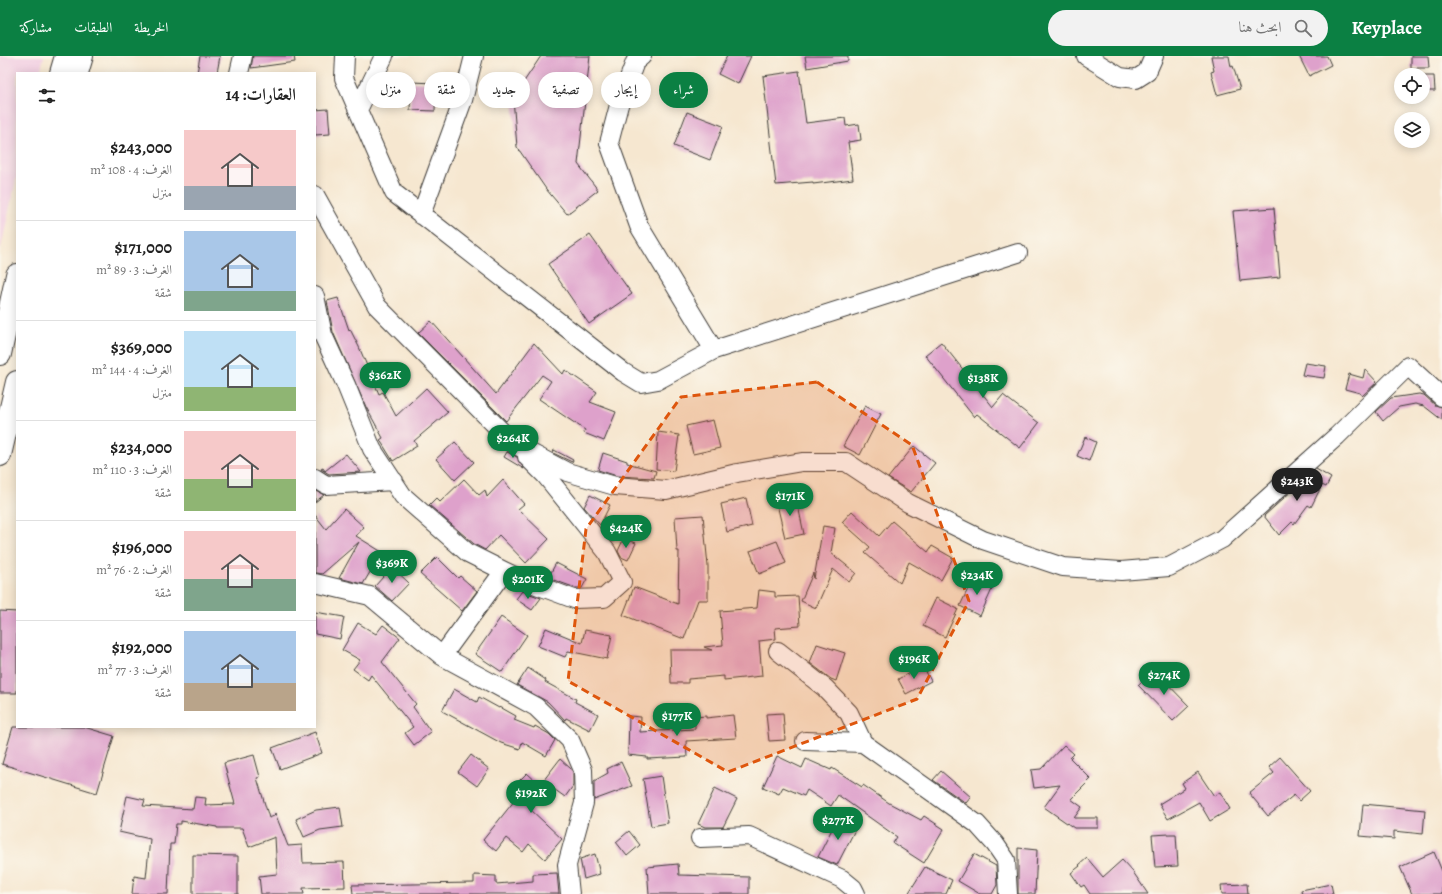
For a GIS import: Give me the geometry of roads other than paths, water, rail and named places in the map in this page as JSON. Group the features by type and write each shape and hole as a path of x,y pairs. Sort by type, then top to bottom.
{"highway":[{"path":"61,72 66,56"},
{"path":"77,72 82,56"},
{"path":"0,354 16,280"},
{"path":"0,366 16,373"},
{"path":"0,455 16,386"}],"street":[{"path":"345,56 344,78 394,194 622,372 641,383 658,380 714,350 1018,253"},
{"path":"358,110 384,56"},
{"path":"421,215 463,100 474,56"},
{"path":"642,56 635,62 621,98 610,142 639,226 714,350"},
{"path":"1086,56 1120,77 1136,79 1147,72 1154,56"},
{"path":"316,197 377,306 546,476 607,552 622,582 604,598 574,599 523,580 468,553 403,496 372,449 323,335 316,301"},
{"path":"514,444 567,472 615,486 666,490 737,473 795,463 846,462 908,503 983,540 1063,567 1121,570 1170,567 1222,539 1337,436 1408,366 1442,396"},
{"path":"316,479 326,485 394,481"},
{"path":"442,656 504,572"},
{"path":"316,583 370,596 442,656 536,708 570,740 583,770 584,803 567,865 570,894"},
{"path":"778,651 825,688 849,713 863,743 977,824 996,844 1006,860 1008,894"},
{"path":"805,741 863,743"},
{"path":"700,838 749,836 842,879 853,888 856,894"}]}
